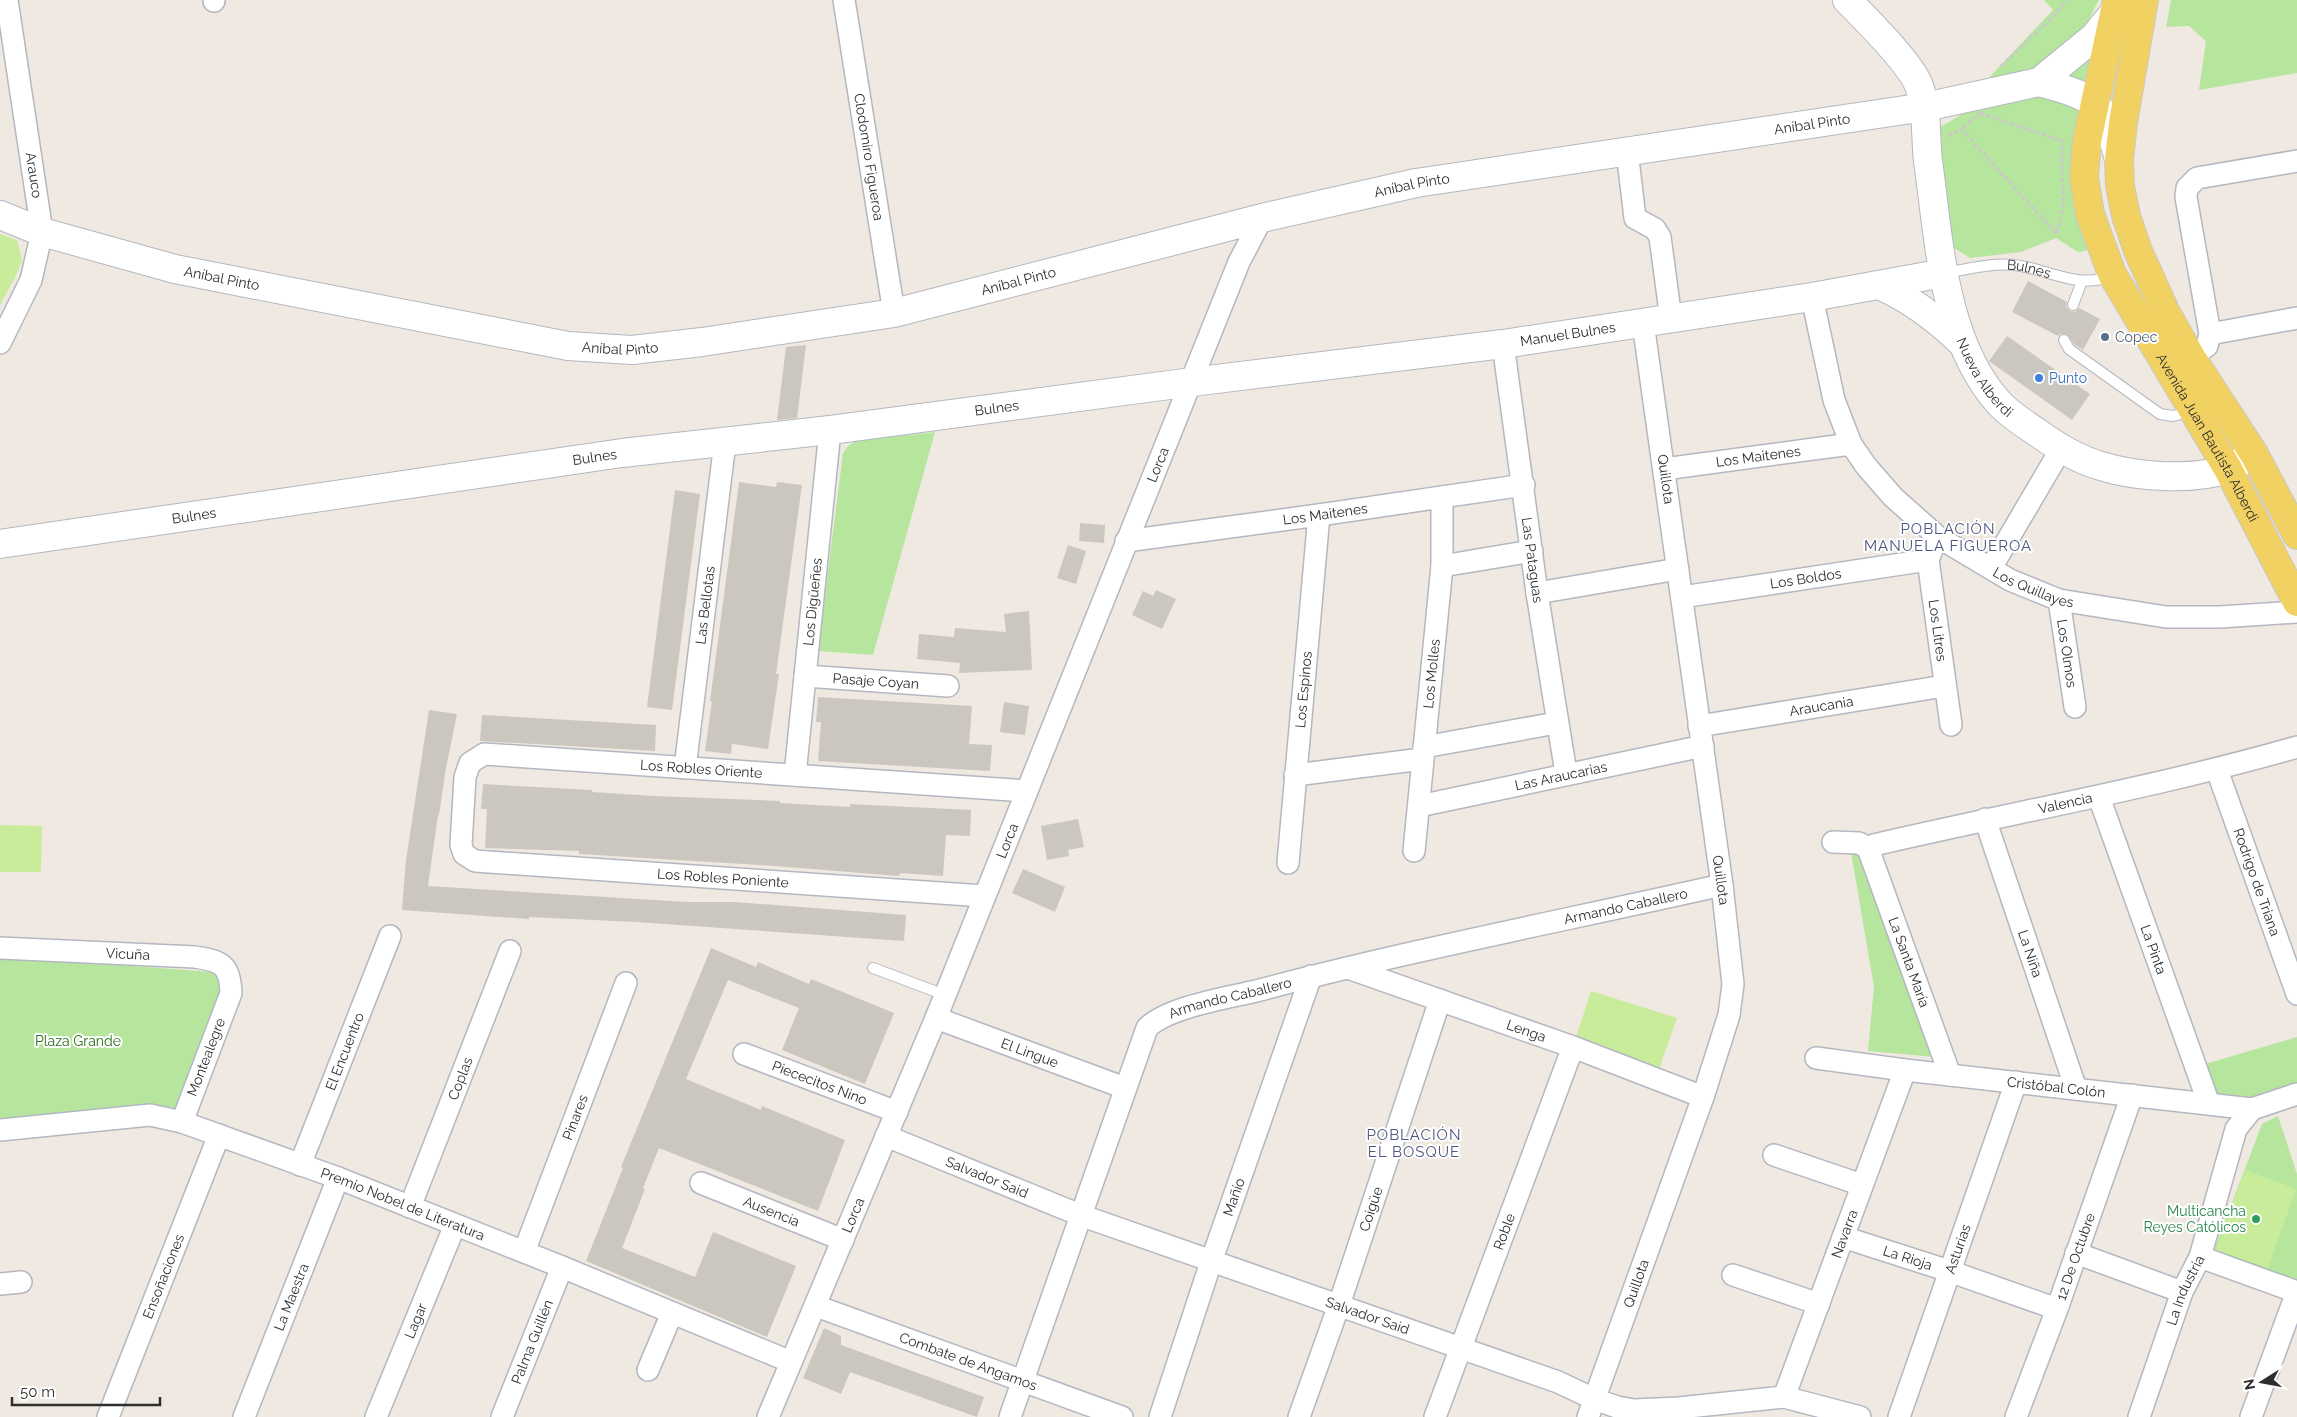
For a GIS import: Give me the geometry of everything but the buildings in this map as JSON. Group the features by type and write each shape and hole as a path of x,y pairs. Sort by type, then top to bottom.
{"main road":[{"name":"Avenida Juan Bautista Alberdi","path":"2144,0 2123,123 2119,159 2120,186 2126,216 2138,251 2166,313 2191,357 2254,454 2289,502 2297,535"},
{"name":"Avenida Juan Bautista Alberdi","path":"2117,5 2087,141 2084,177 2090,214 2112,274 2228,468 2297,602"}],"street":[{"name":"Arauco","path":"0,343 31,280 42,232 7,0"},
{"name":"Clodomiro Figueroa","path":"844,0 894,313"},
{"path":"1852,2 1907,66 1919,84 1926,107"},
{"name":"Aníbal Pinto","path":"0,215 42,232 175,269 568,346 632,350 702,342 894,313 1218,229 1416,182 1926,107 1981,104 2039,82 2094,37 2117,5"},
{"name":"Aníbal Pinto","path":"2039,82 2068,90 2095,103"},
{"path":"2095,103 2107,120 2119,159"},
{"name":"Nueva Alberdi","path":"1926,107 1927,151 1944,273 1952,311 1966,347 1982,379 2000,404 2061,449 2087,462 2118,472 2145,475 2186,475 2228,468 2254,454"},
{"path":"1627,151 1635,218 1655,229 1660,237 1671,319"},
{"path":"2191,357 2207,346 2210,334 2186,188 2197,178 2297,161"},
{"name":"Lorca","path":"768,1417 936,1018 1239,262 1262,218"},
{"path":"1218,229 1231,241 1239,262"},
{"name":"Manuel Bulnes","path":"1192,382 1503,344 1812,297 1944,273"},
{"path":"1880,284 1899,293 1925,311 1966,347"},
{"name":"Los Quillayes","path":"1812,297 1834,400 1851,444 1866,466 1894,498 1938,537 2010,580 2059,600 2166,617 2220,617 2297,612"},
{"path":"2210,334 2297,318"},
{"name":"Quillota","path":"1591,1408 1703,1097 1729,1015 1733,984 1722,885 1643,323"},
{"name":"Las Pataguas","path":"1503,344 1556,723 1566,773"},
{"name":"Bulnes","path":"0,544 612,455 830,430 1192,382"},
{"name":"Los Digüeñes","path":"795,775 830,430"},
{"name":"Las Bellotas","path":"685,768 725,442"},
{"name":"Los Maitenes","path":"1664,469 1851,444"},
{"path":"1991,568 2061,449"},
{"name":"Los Maitenes","path":"1126,541 1318,516 1524,485"},
{"name":"Los Molles","path":"1414,851 1442,566 1442,497"},
{"name":"Los Espinos","path":"1288,863 1318,516"},
{"path":"1928,560 1938,537"},
{"path":"1442,566 1532,551"},
{"name":"Los Boldos","path":"1682,597 1928,560"},
{"name":"Los Litres","path":"1928,560 1944,686 1951,725"},
{"path":"1537,593 1678,569"},
{"name":"Los Olmos","path":"2059,600 2075,707"},
{"name":"Pasaje Coyan","path":"805,676 948,686"},
{"name":"Araucania","path":"1701,736 1944,686"},
{"path":"1295,775 1423,753 1556,723"},
{"name":"Las Araucarias","path":"1419,806 1566,773 1701,736"},
{"name":"Valencia","path":"1870,849 1874,845 1985,819 2217,770 2297,747"},
{"name":"Los Robles Oriente","path":"464,854 460,836 465,777 470,763 484,754 1027,791"},
{"name":"Rodrigo de Triana","path":"2217,770 2297,994"},
{"name":"La Pinta","path":"2100,796 2209,1104"},
{"name":"La Niña","path":"1985,819 2076,1089"},
{"path":"1833,842 1859,843 1870,849"},
{"name":"La Santa María","path":"1870,849 1870,854 1950,1075"},
{"name":"Los Robles Poniente","path":"464,854 469,858 482,862 984,896"},
{"name":"Armando Caballero","path":"1010,1417 1125,1088 1147,1028 1154,1021 1177,1011 1311,976 1722,885"},
{"name":"El Encuentro","path":"300,1165 390,936"},
{"name":"Vicuña","path":"0,948 212,959 222,964 227,970 231,993"},
{"name":"Coplas","path":"410,1207 510,951"},
{"name":"Lenga","path":"1348,968 1573,1046 1703,1097"},
{"name":"Mañío","path":"1160,1417 1211,1262 1311,976"},
{"name":"Pinares","path":"524,1252 626,983"},
{"name":"Montealegre","path":"182,1122 231,993"},
{"name":"Coigüe","path":"1299,1417 1339,1305 1440,1000"},
{"name":"El Lingue","path":"936,1018 1125,1088"},
{"name":"Roble","path":"1436,1417 1460,1347 1573,1046"},
{"name":"Piececitos Nino","path":"744,1054 897,1112"},
{"name":"Cristóbal Colón","path":"1816,1058 1905,1070 2252,1109 2297,1094"},
{"name":"Navarra","path":"1784,1397 1905,1070"},
{"name":"Asturias","path":"1899,1417 2016,1082"},
{"name":"12 De Octubre","path":"2016,1417 2132,1095"},
{"name":"La Industria","path":"2139,1417 2182,1292 2200,1257 2236,1129 2252,1109"},
{"name":"Premio Nobel de Literatura","path":"0,1130 150,1115 182,1122 338,1178 562,1267 791,1362"},
{"name":"Ensoñaciones","path":"108,1417 219,1135"},
{"name":"Salvador Said","path":"886,1136 1080,1215 1558,1382 1591,1408 1617,1407 1634,1410 1679,1408 1784,1397 1860,1417"},
{"path":"1774,1155 1862,1185"},
{"name":"La Maestra","path":"244,1417 338,1178"},
{"name":"Ausencia","path":"701,1183 843,1240"},
{"name":"Lagar","path":"376,1417 455,1225"},
{"name":"La Rioja","path":"1843,1237 1949,1271 2056,1309"},
{"path":"2076,1253 2182,1292"},
{"path":"2200,1257 2297,1292 2251,1417"},
{"name":"Palma Guillén","path":"502,1417 562,1267"},
{"path":"1733,1275 1818,1304"},
{"name":"Combate de Angamos","path":"816,1306 1122,1417"},
{"path":"648,1370 672,1312"}],"lane":[{"name":"Bulnes","path":"1944,273 1996,265 2013,265 2038,269 2082,281 2101,280 2112,274"},
{"path":"2073,305 2082,281"},
{"path":"2064,340 2069,349 2160,414 2173,416 2194,411"},
{"path":"873,968 945,995"}],"path":[{"path":"1981,104 2062,141 2063,205 2058,234 1961,129 1981,104 1982,83 2056,14 2066,0"}],"green space":[{"path":"2044,0 2099,0 2088,21 2073,39 2029,73 1984,83 2053,10"},
{"path":"2171,0 2297,0 2297,73 2199,90 2206,41 2189,26 2166,27"},
{"path":"2102,37 2089,90 2061,79"},
{"path":"2051,92 2086,106 2093,249 2078,252 2056,238 2021,252 1970,258 1951,246 1939,128 1980,103"},
{"path":"0,234 17,240 22,260 15,278 0,305"},
{"path":"935,432 873,655 818,651 843,453 849,445 856,441"},
{"path":"0,825 42,826 41,872 0,872"},
{"path":"1851,852 1864,852 1936,1057 1868,1051 1874,987"},
{"name":"Plaza Grande","path":"13,957 212,972 226,990 172,1114 0,1123 0,959"},
{"path":"1591,991 1677,1018 1658,1072 1573,1047"},
{"path":"2297,1037 2297,1084 2250,1100 2213,1097 2205,1064"},
{"path":"2278,1116 2297,1174 2297,1288 2211,1258 2262,1124"},
{"name":"Multicancha Reyes Católicos","path":"2245,1170 2296,1189 2268,1268 2216,1250"}],"place":[{"name":"Copec","path":"2105,337"},
{"name":"Punto","path":"2039,378"},
{"name":"Multicancha Reyes Católicos","path":"2256,1219"}],"district":[{"name":"POBLACIÓN MANUELA FIGUEROA","path":"1948,538"},
{"name":"POBLACIÓN EL BOSQUE","path":"1414,1144"}]}
